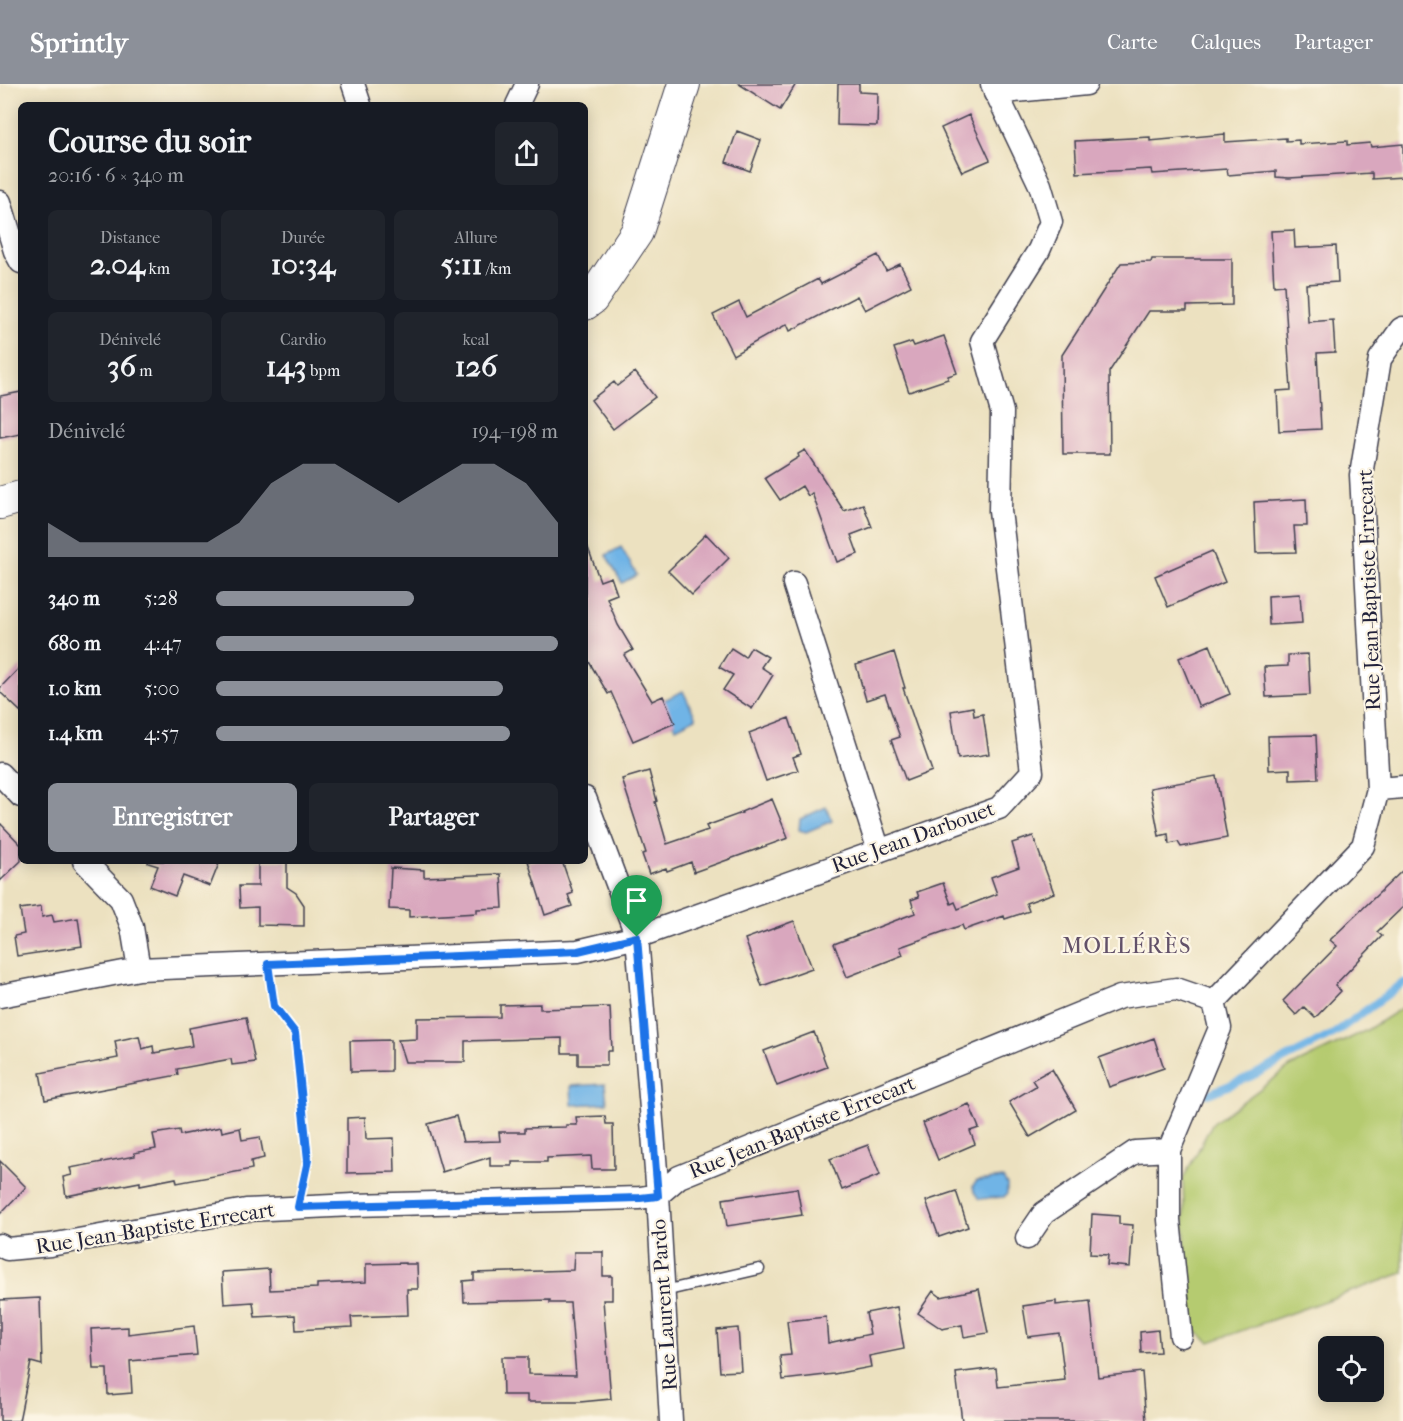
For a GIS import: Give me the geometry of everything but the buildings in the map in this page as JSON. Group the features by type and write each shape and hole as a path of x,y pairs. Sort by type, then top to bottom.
{"main road":[{"path":"588,302 637,232 684,84"},
{"path":"0,503 18,498"}],"street":[{"path":"353,84 359,102"},
{"path":"518,102 527,84"},
{"path":"993,88 1086,84"},
{"name":"Rue Jean Darbouet","path":"0,996 138,969 578,951 637,937 999,808 1032,772 1000,511 1002,412 982,340 1039,250 1051,222 1040,184 993,88"},
{"path":"0,202 18,256"},
{"name":"Rue Jean-Baptiste Errecart","path":"0,1245 7,1249 50,1245 246,1210 658,1196 679,1177 1120,998 1176,990 1214,1002 1363,846 1378,789 1361,476 1380,359 1403,328"},
{"path":"794,583 879,850"},
{"path":"0,774 18,793"},
{"path":"1378,789 1403,787"},
{"name":"Rue Laurent Pardo","path":"588,806 637,937 658,1196 672,1421"},
{"path":"87,864 122,899 132,927 138,969"},
{"path":"1181,1336 1169,1220 1169,1150 1220,1028 1214,1002"},
{"path":"1027,1238 1044,1213 1135,1152 1169,1150"}],"lane":[{"path":"664,1291 759,1269"}],"path":[{"path":"268,964 274,1006 295,1033 308,1160 298,1207"}],"green space":[{"path":"1403,1007 1403,1273 1210,1342 1195,1331 1185,1243 1183,1179 1212,1124 1290,1067 1367,1030"}],"water":[{"path":"621,547 637,575 622,583 606,555"},
{"path":"683,691 696,718 676,728 662,701"},
{"path":"826,807 832,821 806,832 799,830 800,819"},
{"path":"605,1084 607,1103 572,1105 571,1086"},
{"path":"1003,1178 1007,1185 1007,1194 1004,1197 979,1199 974,1192 973,1186 977,1181"}],"waterway":[{"path":"1208,1094 1252,1076 1335,1033 1403,983"}],"district":[{"name":"MOLLÉRÈS","path":"1127,945"}],"route":[{"path":"637,937 658,1196 298,1207 308,1160 295,1033 274,1006 268,964 578,951 637,937"}]}
